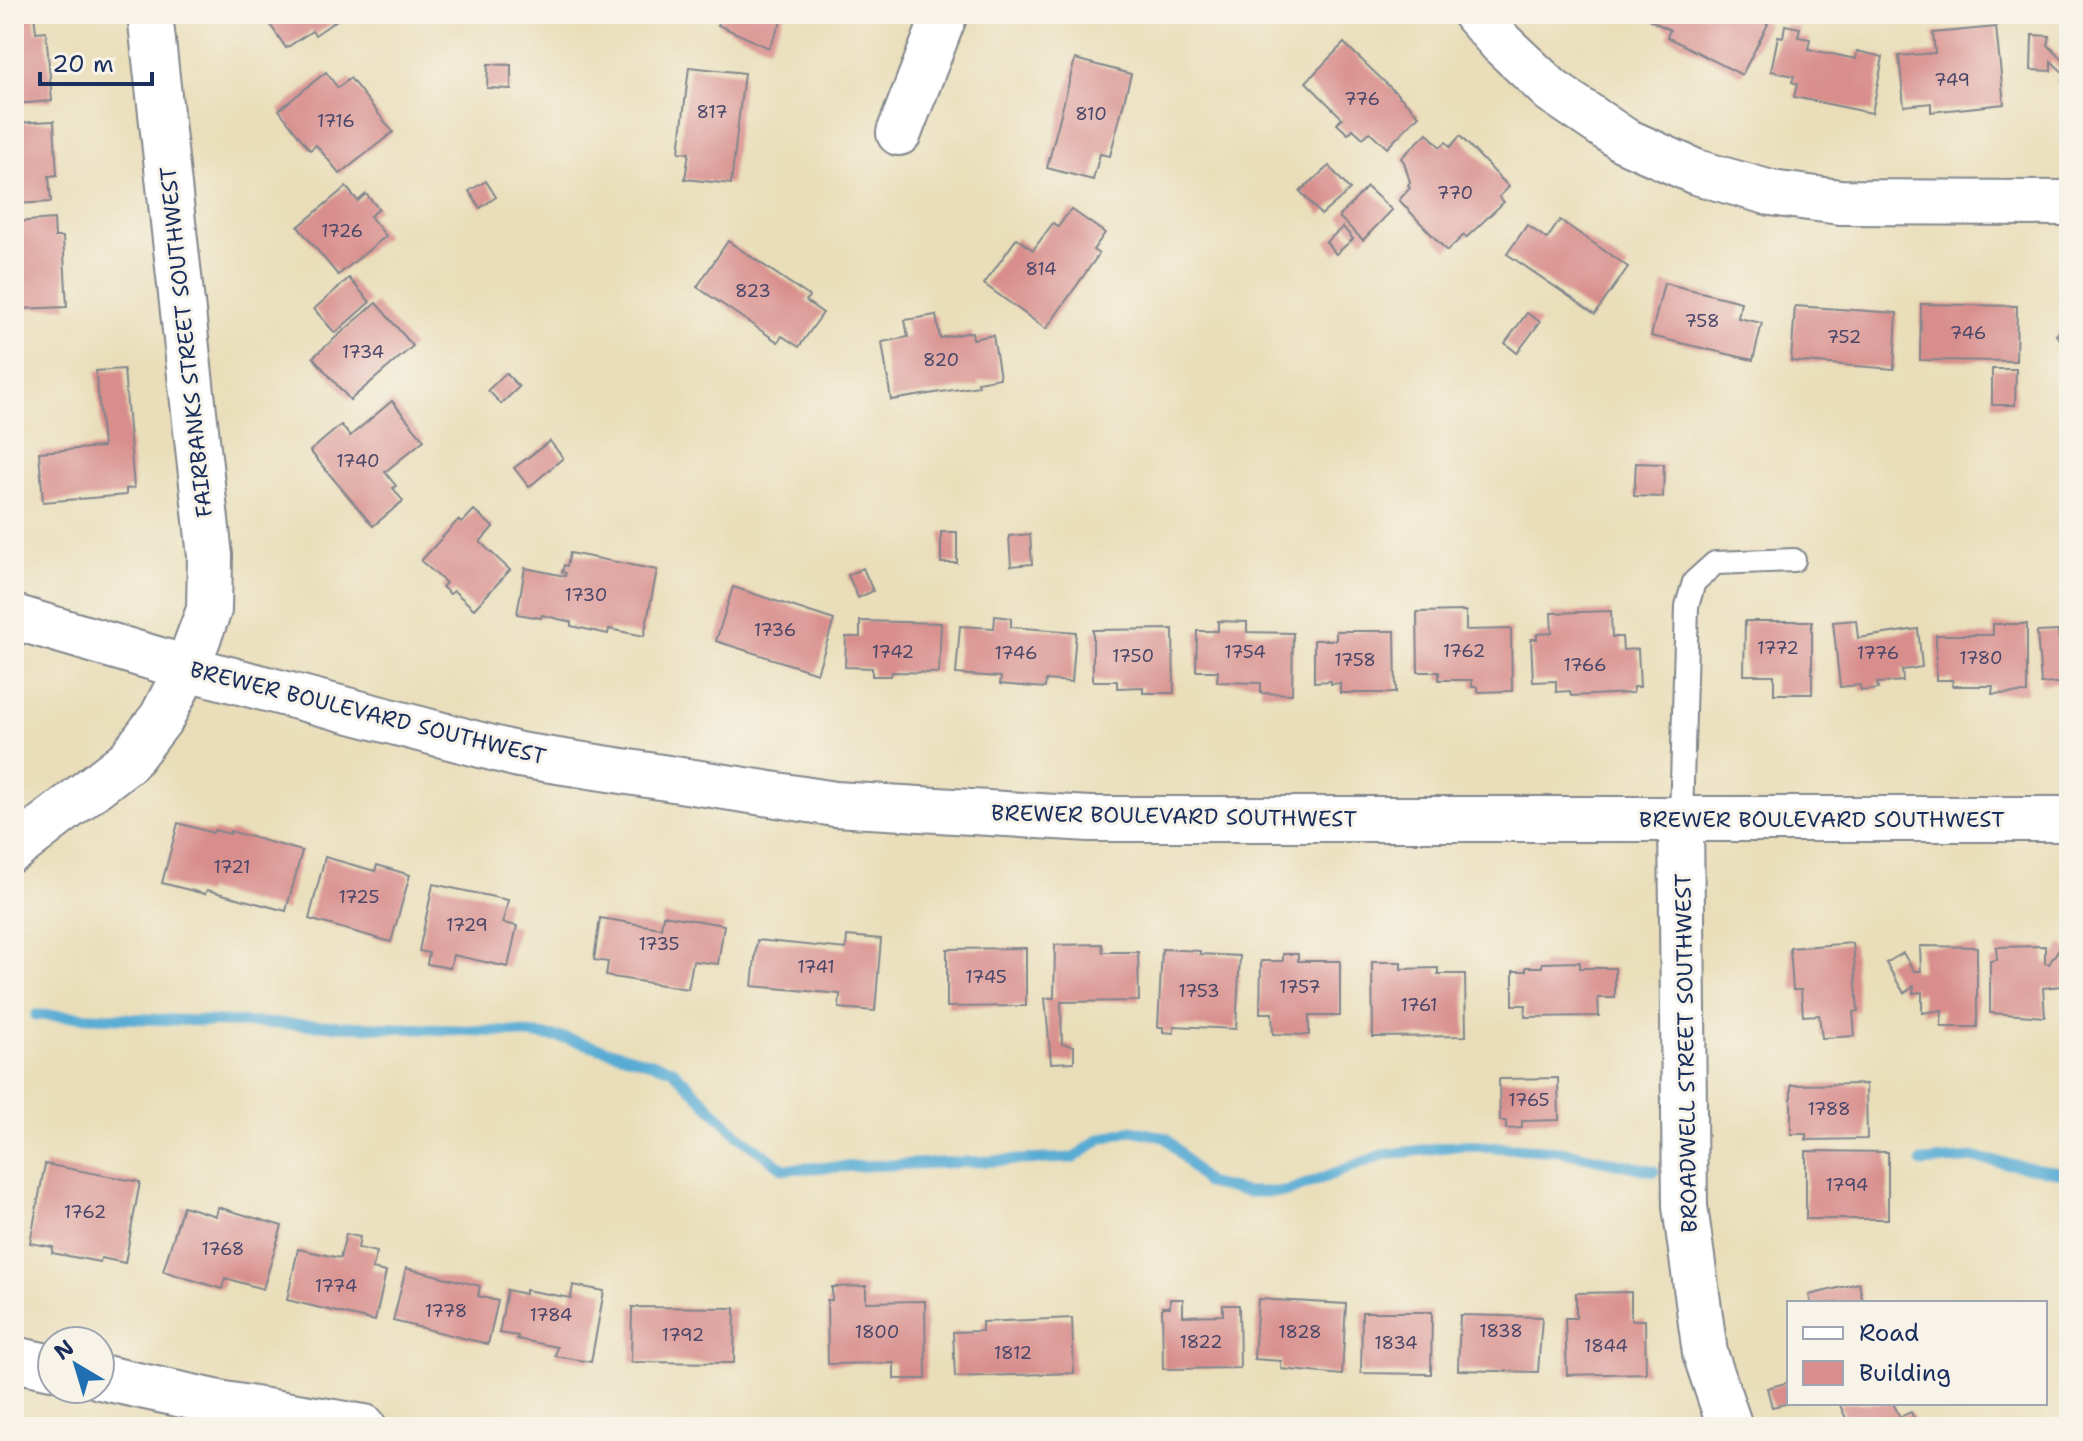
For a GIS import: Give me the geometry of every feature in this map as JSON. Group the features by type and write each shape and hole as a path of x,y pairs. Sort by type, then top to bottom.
{"street":[{"name":"FAIRBANKS STREET SOUTHWEST","path":"14,849 129,760 162,717 187,668 209,610 210,556 150,14"},
{"path":"899,133 945,14"},
{"path":"1475,14 1552,91 1624,140 1696,172 1771,193 1840,202 2069,203"},
{"name":"BREWER BOULEVARD SOUTHWEST","path":"14,617 187,668 519,755 835,804 1090,819 2069,819"},
{"name":"BROADWELL STREET SOUTHWEST","path":"1681,819 1685,1206 1705,1353 1730,1427"},
{"path":"14,1359 36,1364"},
{"path":"116,1380 224,1404 364,1427"}],"lane":[{"path":"1681,819 1687,606 1694,582 1715,563 1794,560"}],"building":[{"path":"34,14 36,32 46,31 52,101 14,104 14,15"},
{"path":"263,14 343,16 315,35 312,31 286,48"},
{"path":"722,14 785,14 769,48 718,25"},
{"path":"1653,14 1749,14 1768,24 1742,75 1667,37 1670,30 1650,20"},
{"path":"1785,25 1800,28 1798,37 1810,39 1808,49 1856,59 1857,51 1883,57 1872,113 1794,97 1797,84 1792,82 1794,76 1771,71 1778,36 1783,37"},
{"path":"1996,27 2004,104 1931,112 1931,103 1904,106 1899,56 1935,53 1933,33"},
{"path":"2032,35 2050,36 2048,45 2069,66 2069,89 2062,82 2067,76 2051,61 2051,71 2031,70"},
{"path":"1344,43 1419,115 1387,148 1370,132 1363,138 1353,129 1348,134 1337,124 1342,118 1306,82"},
{"path":"1075,59 1131,74 1110,156 1100,154 1093,180 1047,168"},
{"path":"488,64 511,65 511,89 487,88"},
{"path":"689,67 744,73 731,184 685,179 689,153 679,152"},
{"path":"326,72 338,88 350,78 393,132 340,174 316,145 310,150 279,110"},
{"path":"54,121 57,175 49,176 51,202 14,204 14,123"},
{"path":"1427,133 1440,147 1446,142 1450,147 1460,136 1509,187 1499,197 1504,202 1466,238 1464,235 1447,251 1399,200 1410,188 1401,158"},
{"path":"1329,166 1350,190 1321,215 1300,191"},
{"path":"486,181 496,197 480,208 469,191"},
{"path":"346,187 358,201 366,194 379,209 370,216 386,236 338,275 298,227"},
{"path":"1367,187 1392,210 1363,240 1339,217"},
{"path":"1071,209 1105,233 1093,250 1099,254 1046,329 984,284 1017,238 1033,250 1053,223 1058,227"},
{"path":"54,219 55,237 63,237 67,307 18,309 14,222"},
{"path":"1560,220 1628,267 1595,314 1507,254 1527,225 1547,239"},
{"path":"1343,227 1353,239 1336,254 1326,242"},
{"path":"728,241 809,296 806,301 823,313 799,347 782,336 778,342 697,287"},
{"path":"349,278 370,302 335,333 314,309"},
{"path":"1664,283 1741,302 1738,318 1762,323 1753,360 1651,336"},
{"path":"376,303 413,346 350,400 313,357"},
{"path":"1921,304 2017,306 2016,361 1920,360"},
{"path":"1795,306 1897,313 1894,369 1791,361"},
{"path":"1527,313 1540,322 1517,353 1505,343"},
{"path":"936,315 940,338 972,332 973,339 993,335 1000,378 978,382 979,386 891,400 882,342 908,337 905,320"},
{"path":"2069,321 2069,348 2056,335"},
{"path":"124,369 134,488 126,489 126,495 43,502 39,452 103,447 96,371"},
{"path":"1992,369 2016,369 2015,405 1992,405"},
{"path":"506,373 519,387 501,404 488,390"},
{"path":"392,401 424,440 385,472 403,501 373,526 310,451 341,425 350,436"},
{"path":"550,441 563,458 529,487 514,468"},
{"path":"1636,463 1664,464 1663,497 1634,496"},
{"path":"474,510 493,527 480,542 510,570 474,609 454,591 450,594 442,587 446,583 421,561 458,520 462,523"},
{"path":"941,532 957,532 957,563 941,563"},
{"path":"1030,534 1032,564 1011,566 1009,536"},
{"path":"570,553 657,570 644,636 609,629 608,634 571,626 571,622 542,615 541,618 517,614 525,568 565,576 566,573 562,572"},
{"path":"863,568 873,591 858,598 848,575"},
{"path":"733,587 834,620 817,673 716,641"},
{"path":"1466,611 1466,630 1511,629 1512,691 1478,692 1478,687 1472,687 1472,680 1439,680 1439,672 1418,672 1417,612"},
{"path":"1611,611 1612,637 1622,637 1623,650 1638,649 1640,687 1633,687 1633,693 1571,696 1570,691 1556,692 1556,681 1533,682 1531,639 1537,639 1537,634 1552,633 1551,613"},
{"path":"995,616 1011,618 1011,627 1076,632 1072,682 1046,680 1045,688 1000,684 1001,677 956,674 960,626 994,628"},
{"path":"1856,620 1858,638 1918,629 1922,667 1902,670 1903,681 1877,683 1878,689 1861,691 1860,685 1840,687 1833,622"},
{"path":"860,621 941,623 939,673 892,672 891,676 872,676 872,668 845,667 846,637 860,637"},
{"path":"1218,621 1247,622 1247,632 1293,633 1292,694 1261,693 1261,683 1217,682 1218,671 1196,671 1197,631 1218,631"},
{"path":"1745,621 1812,621 1812,694 1774,694 1774,675 1744,675"},
{"path":"1993,624 2027,624 2027,693 1992,694 1993,686 1952,686 1953,680 1936,680 1936,635 1993,635"},
{"path":"1173,629 1174,693 1143,693 1143,687 1117,688 1117,681 1093,681 1093,630"},
{"path":"1336,631 1395,631 1396,693 1340,693 1340,683 1314,682 1314,640 1336,640"},
{"path":"2058,631 2059,639 2069,638 2069,682 2041,684 2037,632"},
{"path":"178,823 213,833 214,830 230,834 230,831 302,851 286,911 207,890 205,894 162,883"},
{"path":"325,857 375,871 377,865 410,875 391,942 309,919"},
{"path":"433,884 508,900 503,923 517,926 508,967 453,955 450,968 427,964 429,953 419,951"},
{"path":"663,915 724,925 718,964 693,961 688,989 606,976 608,962 594,960 600,918 661,928"},
{"path":"847,936 881,939 875,1011 839,1008 840,994 752,986 757,940 846,949"},
{"path":"1853,943 1858,1011 1853,1012 1855,1036 1822,1038 1819,1015 1803,1016 1801,990 1793,990 1790,948"},
{"path":"1102,944 1103,952 1138,952 1139,1001 1061,1002 1062,1044 1074,1046 1074,1062 1051,1063 1045,998 1054,998 1055,945"},
{"path":"2062,944 2069,949 2069,976 2062,986 2043,988 2045,1017 1990,1013 1990,961 1997,960 1996,947 2045,946 2045,963 2049,964"},
{"path":"1920,946 1977,947 1977,1027 1941,1027 1942,1010 1922,1013 1922,992 1913,993 1914,986 1904,993 1886,963 1903,953 1914,971 1921,971"},
{"path":"1026,948 1026,1006 947,1007 947,949"},
{"path":"1162,949 1240,956 1236,1029 1174,1026 1174,1033 1163,1032 1163,1027 1158,1027"},
{"path":"1283,954 1298,954 1298,961 1340,961 1340,1016 1309,1016 1309,1035 1273,1034 1272,1013 1260,1013 1261,961 1283,961"},
{"path":"1372,962 1401,962 1401,969 1438,968 1438,974 1465,974 1466,1036 1373,1037"},
{"path":"1580,962 1580,968 1615,968 1615,998 1598,998 1599,1016 1525,1017 1526,1005 1513,1005 1513,971 1542,967 1542,963"},
{"path":"1558,1078 1559,1120 1522,1121 1522,1128 1506,1129 1506,1121 1500,1121 1499,1079"},
{"path":"1866,1084 1867,1139 1806,1140 1806,1134 1791,1134 1791,1085"},
{"path":"1806,1151 1888,1152 1888,1219 1806,1219"},
{"path":"45,1164 140,1182 125,1263 101,1258 100,1262 52,1253 53,1247 30,1243"},
{"path":"183,1206 216,1216 218,1207 282,1226 263,1289 225,1278 222,1289 163,1271"},
{"path":"346,1234 360,1237 358,1248 377,1252 372,1269 386,1272 375,1321 287,1300 298,1249 340,1258"},
{"path":"406,1268 480,1286 478,1296 498,1301 488,1344 393,1321"},
{"path":"1859,1283 1863,1301 1810,1301 1809,1295"},
{"path":"573,1285 604,1291 591,1362 555,1356 557,1347 499,1333 507,1290 571,1298"},
{"path":"866,1286 866,1302 925,1301 926,1379 894,1379 894,1363 828,1364 827,1300 832,1300 832,1287"},
{"path":"1631,1292 1631,1320 1645,1320 1646,1373 1567,1375 1565,1318 1576,1318 1576,1293"},
{"path":"1170,1299 1183,1299 1183,1316 1223,1315 1223,1305 1239,1305 1240,1368 1163,1369 1162,1307 1170,1307"},
{"path":"1258,1299 1346,1304 1342,1375 1281,1369 1281,1361 1254,1359"},
{"path":"632,1307 735,1308 734,1363 631,1362"},
{"path":"1362,1312 1432,1312 1431,1374 1361,1373"},
{"path":"1460,1315 1542,1317 1538,1372 1458,1370"},
{"path":"1072,1318 1074,1373 955,1377 953,1332 982,1331 982,1322"},
{"path":"1787,1383 1787,1403 1772,1407 1767,1388"},
{"path":"1840,1405 1894,1405 1900,1417 1911,1412 1918,1427 1850,1427"}],"waterway":[{"path":"36,1015 510,1032 565,1038 672,1069 739,1136 784,1169 1074,1158 1100,1139 1132,1130 1167,1138 1206,1183 1247,1192 1286,1192 1382,1155 1463,1145 1560,1151 1654,1171"},
{"path":"1922,1162 1974,1158 2069,1174"}]}
